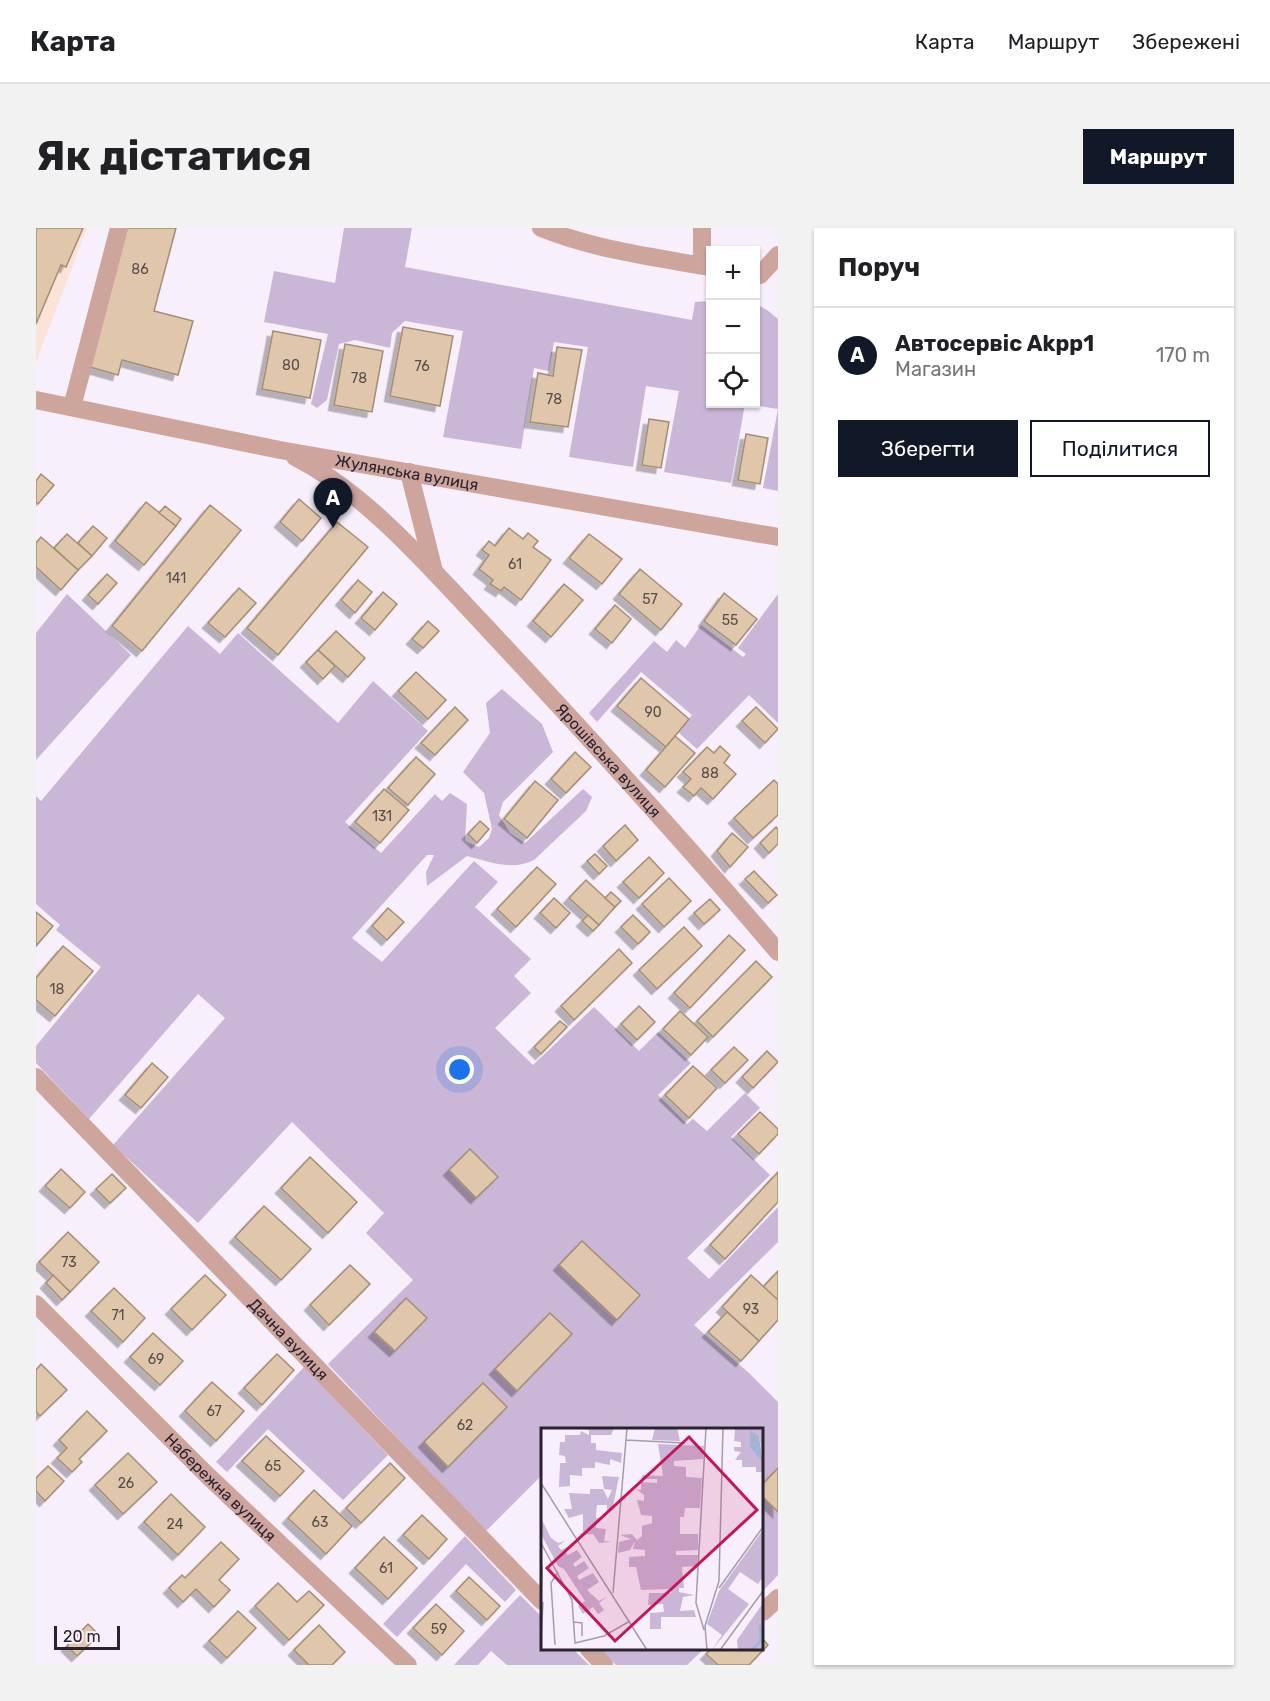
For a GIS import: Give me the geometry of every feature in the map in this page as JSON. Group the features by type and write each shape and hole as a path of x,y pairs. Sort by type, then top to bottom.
{"street":[{"path":"72,407 118,228"},
{"path":"541,228 571,240 622,252 706,266 702,228"},
{"path":"760,273 778,255"},
{"path":"760,275 778,279"},
{"name":"Жулянська вулиця","path":"36,400 280,450 778,537"},
{"name":"Ярошівська вулиця","path":"280,450 313,466 353,495 434,573 562,707 778,952"},
{"name":"Ярошівська вулиця","path":"409,472 434,573"},
{"name":"Дачна вулиця","path":"36,1077 541,1599"},
{"name":"Набережна вулиця","path":"36,1304 206,1474 408,1665"},
{"path":"763,1612 778,1598"},
{"path":"590,1650 604,1665"}],"shaded area":[{"path":"36,228 87,228 36,362"},
{"path":"344,228 412,228 405,267 692,320 695,302 706,301 706,408 744,408 731,483 664,472 679,391 646,386 633,467 569,457 588,347 554,342 549,371 534,368 521,449 443,437 463,331 405,321 392,333 390,348 355,340 339,344 327,400 317,408 311,404 328,334 264,322 274,271 335,283"},
{"path":"760,306 778,319 778,409 760,406"},
{"path":"778,409 778,491 763,488"},
{"path":"67,594 131,655 36,760 36,633"},
{"path":"778,594 778,723 749,695 697,749 678,732 692,715 641,672 597,722 589,713 654,641 667,652 676,640 685,648 701,625 743,657 746,654 738,648"},
{"path":"188,626 220,654 238,633 338,723 373,681 428,731 345,822 381,853 435,794 442,801 450,793 467,804 465,841 479,847 489,838 492,829 484,793 463,772 490,733 486,703 502,689 542,724 553,752 503,802 499,815 510,833 525,843 583,789 592,797 586,811 534,860 526,863 509,865 467,856 427,886 426,872 434,855 427,855 352,938 382,962 474,861 498,882 475,907 531,959 514,976 531,993 495,1028 533,1065 594,1007 639,1051 658,1032 691,1063 658,1095 687,1124 693,1119 707,1131 745,1093 760,1108 731,1137 770,1175 687,1258 709,1279 778,1207 778,1242 694,1325 778,1402 778,1575 763,1591 763,1428 541,1428 541,1476 485,1532 328,1364 413,1280 366,1233 384,1213 292,1122 198,1223 113,1145 225,1018 198,994 89,1119 36,1063 36,1046 101,967 56,930 60,925 36,904 36,796 41,801"},
{"path":"304,1367 388,1455 343,1500 268,1429 227,1472 216,1462"},
{"path":"465,1536 516,1590 505,1602 466,1564 397,1637 383,1624"},
{"path":"520,1595 541,1616 541,1650 574,1650 589,1665 507,1665 491,1651 478,1665 454,1665"},
{"path":"600,1650 703,1650 687,1665 616,1665"}],"building":[{"path":"36,228 83,228 66,267 61,265 36,324"},
{"path":"127,228 176,228 154,311 193,321 178,375 122,360 118,375 90,367"},
{"path":"403,327 453,336 440,406 390,396"},
{"path":"273,331 321,340 310,398 262,389"},
{"path":"345,344 383,351 372,412 334,405"},
{"path":"557,347 582,350 568,427 530,422 538,373 553,376"},
{"path":"649,419 669,422 661,468 642,465"},
{"path":"746,434 768,438 760,484 738,480"},
{"path":"41,474 54,485 38,504 36,502 36,481"},
{"path":"299,499 321,518 302,541 280,522"},
{"path":"146,502 176,526 144,565 115,541"},
{"path":"210,505 241,530 142,651 112,626"},
{"path":"165,506 181,519 176,526 159,513"},
{"path":"337,522 368,547 278,655 247,628"},
{"path":"93,526 107,538 92,556 78,543"},
{"path":"509,528 523,539 528,533 538,541 533,547 551,560 521,600 504,587 501,591 490,584 493,580 479,569 489,555 482,550 489,541 495,546"},
{"path":"67,534 92,556 78,570 54,548"},
{"path":"589,534 622,559 602,584 569,558"},
{"path":"41,537 78,570 61,590 36,567 36,543"},
{"path":"640,569 682,604 661,630 619,594"},
{"path":"107,574 117,583 98,604 88,595"},
{"path":"358,580 372,592 355,613 341,600"},
{"path":"564,584 583,600 551,637 533,621"},
{"path":"239,588 256,603 225,637 208,623"},
{"path":"383,592 397,604 375,630 361,618"},
{"path":"724,593 757,619 736,645 704,621"},
{"path":"615,605 631,619 612,643 595,629"},
{"path":"428,621 439,631 423,648 412,639"},
{"path":"336,631 365,658 348,677 318,650"},
{"path":"318,650 335,666 323,679 306,662"},
{"path":"416,672 446,700 428,719 398,691"},
{"path":"641,678 689,719 666,747 617,706"},
{"path":"455,707 468,720 435,755 421,743"},
{"path":"756,707 778,729 765,743 742,721"},
{"path":"675,736 695,753 665,787 646,770"},
{"path":"720,746 730,755 724,763 736,774 713,799 701,788 694,796 683,787 691,779 683,772 707,747 714,753"},
{"path":"575,752 591,767 566,793 551,779"},
{"path":"416,757 435,774 408,805 388,788"},
{"path":"774,780 778,784 778,815 753,838 734,818"},
{"path":"535,781 558,800 527,838 504,819"},
{"path":"384,789 409,810 380,843 355,822"},
{"path":"480,821 489,829 477,843 468,834"},
{"path":"625,825 638,840 616,861 603,846"},
{"path":"776,827 778,844 769,853 760,843"},
{"path":"732,833 748,847 730,867 717,851"},
{"path":"595,854 607,866 599,874 587,861"},
{"path":"649,857 664,873 639,898 623,882"},
{"path":"537,867 556,884 516,927 497,909"},
{"path":"754,871 777,895 768,903 745,879"},
{"path":"669,878 691,901 664,927 642,904"},
{"path":"586,880 615,907 599,925 569,898"},
{"path":"611,892 621,901 615,907 605,898"},
{"path":"554,898 570,913 556,928 540,913"},
{"path":"710,899 720,910 704,924 694,913"},
{"path":"388,908 404,922 387,940 372,926"},
{"path":"36,912 53,926 36,946"},
{"path":"588,915 599,925 593,931 582,921"},
{"path":"633,915 650,932 638,944 621,927"},
{"path":"684,927 702,946 657,989 639,970"},
{"path":"729,935 745,950 690,1008 674,993"},
{"path":"63,946 93,971 55,1016 36,1000 36,978"},
{"path":"619,949 632,963 574,1020 561,1006"},
{"path":"756,961 772,977 713,1037 697,1021"},
{"path":"639,1006 655,1022 637,1040 621,1024"},
{"path":"680,1011 708,1037 691,1055 663,1029"},
{"path":"560,1021 567,1027 541,1054 534,1047"},
{"path":"734,1047 748,1060 725,1083 711,1070"},
{"path":"767,1051 778,1062 753,1088 742,1077"},
{"path":"152,1063 168,1077 141,1108 125,1095"},
{"path":"693,1066 717,1088 689,1118 665,1095"},
{"path":"760,1112 778,1129 778,1134 759,1154 738,1134"},
{"path":"470,1149 498,1177 476,1198 449,1170"},
{"path":"310,1157 357,1202 328,1233 281,1188"},
{"path":"61,1169 85,1192 70,1208 45,1186"},
{"path":"778,1172 778,1202 725,1259 710,1245"},
{"path":"112,1174 126,1188 110,1203 96,1189"},
{"path":"264,1206 311,1249 281,1280 235,1237"},
{"path":"68,1232 99,1262 70,1292 39,1262"},
{"path":"582,1241 640,1295 617,1320 559,1265"},
{"path":"350,1265 370,1284 329,1325 310,1305"},
{"path":"778,1271 778,1300 763,1287"},
{"path":"53,1275 70,1292 62,1300 46,1283"},
{"path":"205,1275 226,1295 192,1330 171,1309"},
{"path":"751,1275 778,1300 778,1320 759,1341 722,1307"},
{"path":"114,1288 145,1318 123,1342 91,1311"},
{"path":"406,1298 427,1318 395,1351 374,1332"},
{"path":"727,1312 759,1341 741,1361 708,1332"},
{"path":"550,1313 572,1334 517,1391 495,1369"},
{"path":"153,1333 183,1361 160,1385 130,1357"},
{"path":"277,1354 294,1370 262,1405 244,1388"},
{"path":"41,1364 67,1390 40,1416 36,1412 36,1370"},
{"path":"212,1382 244,1411 216,1441 185,1411"},
{"path":"483,1383 507,1407 448,1467 424,1442"},
{"path":"87,1411 107,1431 79,1459 82,1462 72,1472 57,1458 67,1448 59,1440"},
{"path":"266,1436 304,1471 280,1496 242,1461"},
{"path":"128,1453 157,1482 123,1514 95,1485"},
{"path":"390,1463 405,1478 361,1523 346,1508"},
{"path":"48,1466 64,1481 45,1501 36,1491 36,1478"},
{"path":"778,1468 778,1512 763,1497 763,1484"},
{"path":"314,1490 352,1526 326,1554 288,1518"},
{"path":"171,1494 205,1527 178,1555 144,1522"},
{"path":"422,1515 447,1539 429,1559 403,1535"},
{"path":"384,1537 417,1568 388,1599 355,1568"},
{"path":"221,1542 239,1559 219,1580 230,1590 214,1607 196,1589 183,1602 169,1588 182,1575 185,1578"},
{"path":"469,1577 500,1606 487,1620 456,1591"},
{"path":"278,1583 297,1602 309,1591 324,1605 289,1640 255,1606"},
{"path":"436,1604 464,1631 442,1655 413,1628"},
{"path":"238,1611 256,1628 227,1658 209,1641"},
{"path":"88,1624 99,1635 77,1656 67,1646"},
{"path":"319,1625 345,1652 332,1665 309,1665 294,1650"},
{"path":"763,1639 768,1645 749,1665 718,1665 706,1654 710,1650 763,1650"}],"place":[{"name":"Автосервіс Akpp1","path":"333,528"}]}
